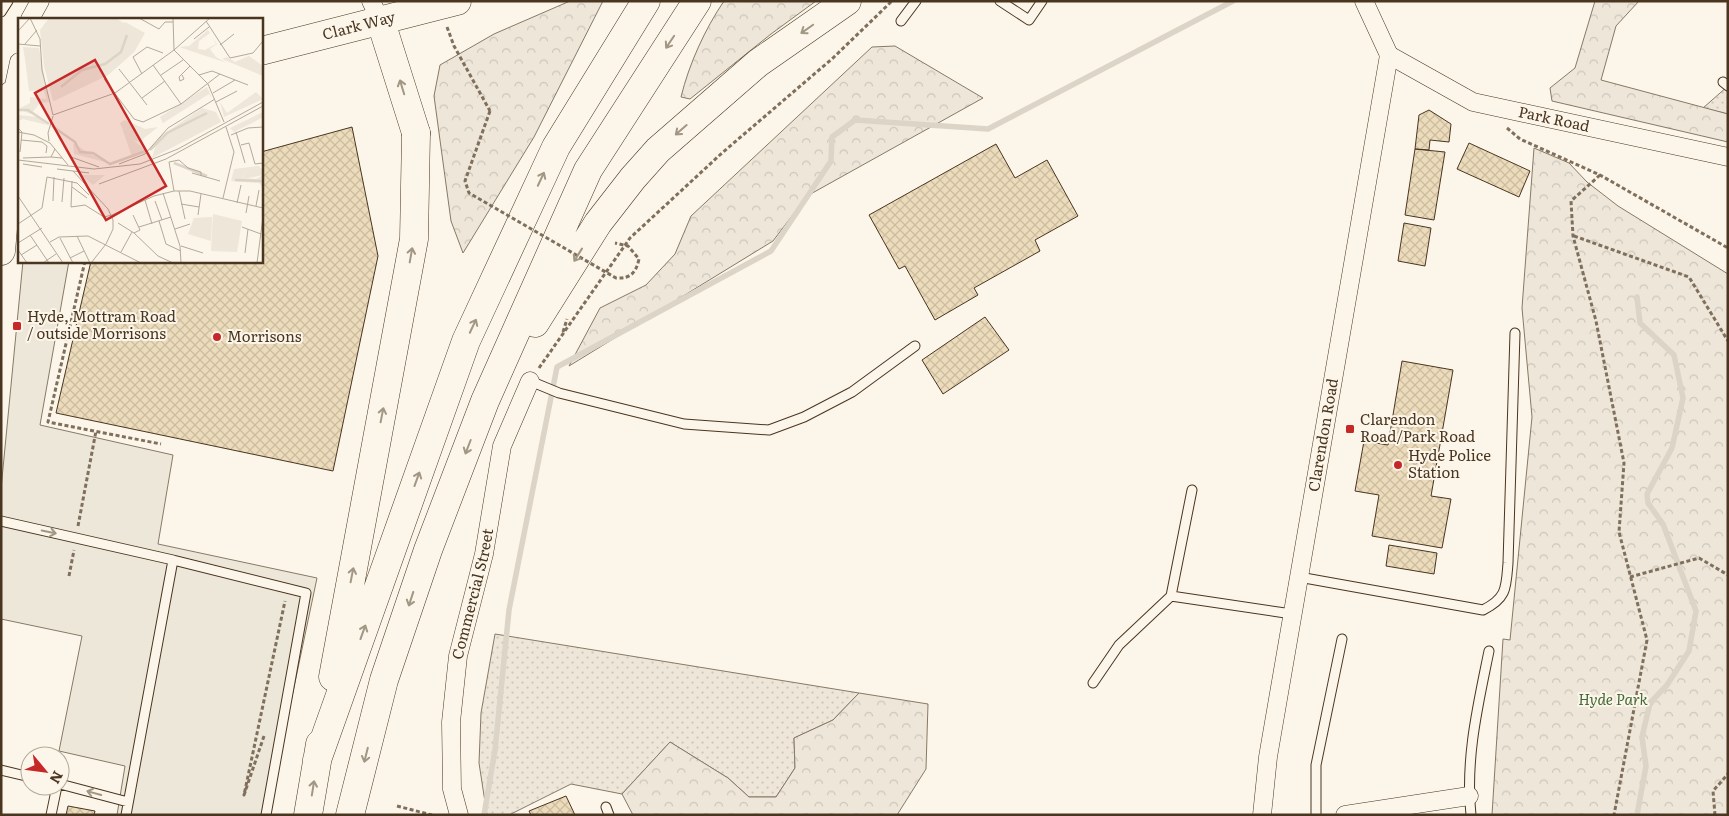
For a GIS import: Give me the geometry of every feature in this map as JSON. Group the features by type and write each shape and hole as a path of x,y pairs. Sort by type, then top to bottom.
{"main road":[{"path":"317,760 466,341 556,147 646,1"},
{"path":"350,815 384,680 428,550 486,401 588,170 697,1"},
{"path":"486,401 598,223 632,178 658,150 758,63 848,1"},
{"name":"Clark Way","path":"262,51 376,11 448,4"},
{"path":"308,815 414,239 416,134 376,11"},
{"path":"1,252 11,141 11,93"}],"street":[{"path":"31,18 40,1"},
{"path":"1364,1 1389,55"},
{"name":"Park Road","path":"1389,55 1473,102 1728,157"},
{"name":"Clarendon Road","path":"1262,815 1268,757 1389,55"},
{"path":"11,93 18,66"},
{"name":"Commercial Street","path":"459,815 452,789 451,722 458,656 484,554 502,446 530,381"},
{"path":"1345,815 1469,796"}],"lane":[{"path":"1,12 8,1"},
{"path":"901,21 916,1"},
{"path":"1000,1 1029,20 1042,1"},
{"path":"1299,577 1483,610 1498,603 1506,586 1509,554 1515,334"},
{"path":"530,381 559,393 684,424 769,430 804,417 852,392 915,346"},
{"path":"1093,683 1118,645 1171,596 1186,530 1192,490"},
{"path":"1,521 134,550 306,593 266,815"},
{"path":"126,815 173,560"},
{"path":"1171,596 1292,614"},
{"path":"1316,815 1316,765 1342,640"},
{"path":"1471,815 1469,796 1472,740 1489,651"},
{"path":"1,770 20,775"},
{"path":"70,787 128,802"},
{"path":"51,815 55,796"}],"path":[{"path":"530,381 630,238 722,153 833,58 892,1"},
{"path":"448,4 454,46 490,112 464,182 469,193 616,278 625,278 632,275 637,268 639,259 628,246 615,243"},
{"path":"1505,127 1520,139 1600,175 1728,248"},
{"path":"1600,175 1571,201 1574,236 1596,321 1624,463 1619,532 1647,640 1614,815"},
{"path":"1574,236 1688,277 1728,340"},
{"path":"85,262 48,422 161,444"},
{"path":"69,576 96,431"},
{"path":"1630,577 1699,558 1728,575"},
{"path":"266,732 244,795 288,588"},
{"path":"1715,815 1713,791 1728,774"},
{"path":"397,806 432,815"}],"green space":[{"path":"570,1 603,1 534,137 463,253 451,221 434,96 440,65 494,34"},
{"path":"724,1 816,1 771,34 690,99 681,97 698,47"},
{"path":"1595,1 1639,1 1616,26 1601,80 1728,114 1728,142 1552,101 1550,88 1575,68"},
{"path":"895,46 983,98 807,196 773,241 569,366 600,308 646,285 675,254 691,216 872,47"},
{"path":"1728,86 1728,114 1703,108"},
{"name":"Hyde Park","path":"1534,148 1569,163 1587,182 1618,206 1728,274 1728,815 1492,815 1503,639 1510,640 1532,417 1522,308"},
{"path":"495,634 859,693 833,720 794,738 795,768 776,797 749,797 728,778 670,742 622,794 571,784 509,815 487,815 479,763 481,713"},
{"path":"859,693 928,704 926,769 897,815 633,815 622,794 670,742 728,778 749,797 776,797 795,768 794,738 833,720"}],"shaded area":[{"path":"23,262 69,262 40,425 173,455 158,544 317,578 267,815 117,815 125,766 70,754 70,746 60,746 82,636 1,619 1,489"}],"building":[{"path":"1429,110 1451,124 1449,142 1430,140 1429,150 1415,149 1419,115"},
{"name":"Morrisons","path":"352,127 378,256 333,471 56,413 91,262 262,262 262,152"},
{"path":"1469,143 1530,171 1519,197 1457,169"},
{"path":"996,144 1015,178 1047,160 1078,216 1035,240 1040,251 974,288 978,295 935,320 905,266 899,269 869,215"},
{"path":"1415,149 1445,152 1434,220 1405,215"},
{"path":"1404,223 1431,228 1425,266 1398,261"},
{"path":"985,317 1009,350 943,394 922,360"},
{"name":"Hyde Police Station","path":"1402,361 1453,370 1431,496 1451,499 1442,548 1372,536 1379,495 1355,491 1364,441 1388,445"},
{"path":"1389,545 1437,553 1434,574 1386,566"},
{"path":"566,796 575,815 531,815 529,811"},
{"path":"68,806 95,811 94,815 66,815"}],"waterway":[{"path":"484,815 495,750 509,610 557,367 771,251 831,161 832,137 855,120 988,129 1233,1"},
{"path":"1637,297 1640,323 1674,355 1683,398 1672,448 1647,494 1648,503 1663,524 1696,611 1689,651 1667,685 1650,703 1642,737 1646,766 1637,815"}],"place":[{"name":"Hyde, Mottram Road / outside Morrisons","path":"17,326"},
{"name":"Morrisons","path":"217,337"},
{"name":"Clarendon Road/Park Road","path":"1350,429"},
{"name":"Hyde Police Station","path":"1398,465"}]}
